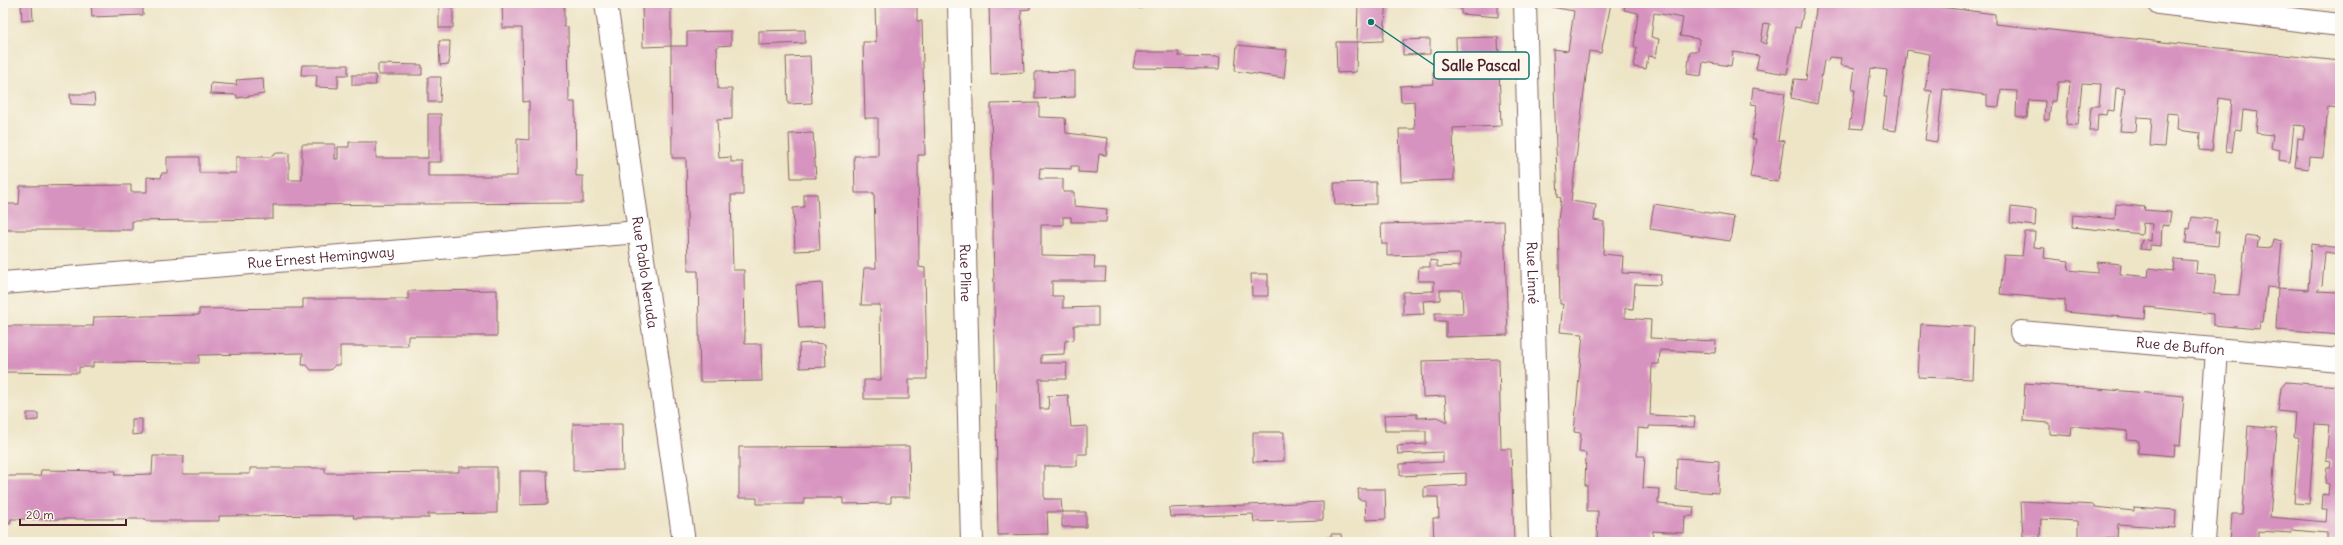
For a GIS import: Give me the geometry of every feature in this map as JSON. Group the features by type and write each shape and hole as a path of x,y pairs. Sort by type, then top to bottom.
{"street":[{"name":"Rue Pablo Neruda","path":"606,3 684,542"},
{"name":"Rue Pline","path":"959,3 972,542"},
{"name":"Rue Linné","path":"1525,3 1540,542"},
{"path":"2159,3 2340,25"},
{"name":"Rue Ernest Hemingway","path":"3,284 639,232"},
{"name":"Rue de Buffon","path":"2021,332 2340,360"},
{"path":"2204,542 2217,350"}],"building":[{"path":"21,3 32,3 33,20 22,21"},
{"path":"91,3 143,3 143,15 92,17"},
{"path":"439,3 453,3 453,28 439,28"},
{"path":"502,3 564,3 564,27 568,27 569,102 575,102 576,176 583,176 583,203 273,205 273,219 132,221 132,230 3,230 3,204 19,204 20,186 131,185 131,192 147,192 147,177 161,178 162,173 167,173 167,157 199,157 199,173 236,173 236,157 270,157 277,153 289,153 289,180 302,180 302,144 335,144 335,159 338,159 338,147 349,147 349,142 376,142 376,158 428,158 428,114 441,114 441,162 428,162 428,176 517,176 517,139 529,140 529,101 523,102 522,28 503,28"},
{"path":"642,3 671,3 671,46 643,47"},
{"path":"875,3 917,3 917,21 922,21 925,155 918,155 919,267 925,268 927,379 909,379 909,399 864,399 864,380 881,380 880,305 861,305 864,268 876,268 874,193 855,193 854,156 878,156 878,118 865,118 863,42 876,42"},
{"path":"989,3 1030,3 1030,9 1021,10 1024,72 991,74"},
{"path":"1095,3 1142,3 1142,8"},
{"path":"1358,3 1387,3 1383,41 1357,42"},
{"path":"1423,3 1498,3 1498,17 1461,14 1461,8"},
{"path":"1551,3 1611,3 1601,53 1589,51 1571,201 1596,205 1594,220 1604,222 1603,254 1623,256 1622,273 1661,275 1660,285 1635,284 1633,309 1625,308 1625,318 1651,320 1650,338 1716,341 1715,353 1660,350 1659,364 1652,364 1650,415 1695,417 1694,427 1649,426 1649,429 1638,428 1637,456 1645,456 1643,488 1659,489 1658,504 1694,507 1693,516 1685,516 1684,533 1653,531 1652,542 1597,542 1598,511 1587,511 1587,485 1585,485 1586,453 1579,452 1581,433 1574,432 1583,334 1560,332 1563,304 1560,304 1558,220 1561,198 1558,197 1557,179 1553,49 1568,51 1574,11 1551,7"},
{"path":"1616,3 1805,3 1800,28 1795,27 1787,74 1756,69 1759,56 1733,52 1731,66 1703,62 1701,76 1687,74 1690,51 1698,51 1699,39 1680,36 1683,18 1654,13 1651,37 1659,39 1656,57 1648,56 1646,69 1634,67 1637,47 1634,47 1638,13 1624,10 1625,5","holes":["1764,23 1770,24 1766,44 1761,42"]},
{"path":"1817,3 1909,3 1995,14 1995,24 2340,61 2340,108 2328,107 2323,158 2309,157 2308,169 2295,167 2298,138 2303,139 2305,126 2294,125 2290,162 2279,160 2280,150 2271,148 2273,135 2256,133 2258,112 2243,110 2241,130 2235,129 2232,152 2226,151 2232,100 2218,98 2212,151 2199,150 2200,133 2177,130 2178,114 2167,113 2164,147 2150,146 2152,118 2137,117 2136,132 2120,131 2125,89 2116,88 2114,111 2107,110 2106,115 2098,114 2097,131 2089,131 2091,106 2099,106 2101,84 2082,83 2078,125 2066,124 2070,82 2058,82 2056,101 2051,101 2049,120 2044,120 2045,101 2029,100 2027,118 2016,116 2017,91 2001,90 1999,107 1987,106 1987,95 1943,89 1937,142 1925,140 1932,91 1925,90 1930,54 1907,50 1896,131 1883,129 1887,97 1884,97 1887,70 1871,68 1863,129 1849,128 1855,90 1852,90 1855,68 1840,65 1841,58 1829,57 1828,61 1824,60 1817,104 1791,98 1794,79 1806,80"},
{"path":"805,30 805,43 759,45 759,31"},
{"path":"731,31 731,45 717,46 718,89 732,89 732,119 717,120 719,158 731,157 731,162 743,162 743,195 731,195 733,270 744,270 745,344 761,344 762,381 700,382 698,271 688,271 686,158 672,158 671,46 687,46 687,32"},
{"path":"1498,37 1501,126 1453,128 1454,180 1401,182 1399,129 1415,129 1414,101 1401,102 1400,86 1434,84 1433,72 1457,71 1456,38"},
{"path":"1430,39 1430,54 1403,55 1403,40"},
{"path":"439,41 450,41 449,64 440,65"},
{"path":"1336,42 1357,42 1356,72 1337,73"},
{"path":"1237,45 1287,50 1284,78 1235,71"},
{"path":"1136,52 1179,52 1178,56 1220,57 1219,69 1133,68"},
{"path":"810,56 812,103 788,104 786,57"},
{"path":"378,64 422,65 422,75 378,75"},
{"path":"302,65 348,65 348,75 338,75 338,88 316,87 317,75 301,75"},
{"path":"1075,71 1075,97 1035,99 1035,72"},
{"path":"352,75 375,75 376,85 352,85"},
{"path":"428,77 441,77 440,102 428,102"},
{"path":"263,78 264,94 237,98 237,95 210,94 211,83 237,85 236,80"},
{"path":"1753,88 1785,93 1778,140 1784,141 1778,182 1750,177 1756,139 1752,139 1757,105 1751,104"},
{"path":"70,94 94,94 95,105 71,104"},
{"path":"1039,103 1039,117 1065,118 1066,133 1108,138 1106,155 1099,154 1097,173 1078,172 1078,166 1071,166 1071,169 1040,168 1039,179 1063,179 1063,192 1074,192 1074,206 1107,209 1106,222 1071,222 1071,217 1063,217 1063,225 1041,225 1041,255 1095,256 1094,268 1106,268 1105,281 1052,281 1052,296 1063,296 1063,308 1098,307 1098,325 1074,325 1074,340 1065,341 1064,354 1041,355 1041,363 1067,363 1066,379 1039,379 1040,409 1049,409 1048,396 1068,395 1071,427 1087,426 1087,454 1077,454 1077,466 1044,466 1044,499 1061,499 1062,512 1047,512 1048,534 998,535 991,104"},
{"path":"813,133 816,178 791,178 789,134"},
{"path":"1376,182 1376,204 1335,205 1334,183"},
{"path":"804,194 817,194 820,250 795,251 793,208 804,207"},
{"path":"1654,204 1734,217 1730,241 1650,229"},
{"path":"2116,204 2145,207 2144,210 2171,212 2169,226 2162,225 2161,246 2150,245 2150,250 2140,249 2142,239 2151,241 2152,224 2143,223 2142,234 2072,227 2073,215 2115,219"},
{"path":"2011,207 2036,210 2035,226 2010,223"},
{"path":"2192,217 2217,220 2215,232 2219,232 2218,246 2186,243 2187,228 2190,229"},
{"path":"1504,221 1508,335 1446,337 1446,321 1435,321 1435,313 1463,313 1462,290 1440,290 1440,300 1423,301 1424,314 1403,315 1403,292 1434,291 1434,281 1418,281 1419,267 1430,267 1430,260 1437,261 1437,267 1460,266 1460,254 1387,256 1387,244 1382,244 1381,224"},
{"path":"2025,232 2035,232 2034,247 2045,248 2044,258 2069,261 2068,270 2097,273 2097,262 2110,263 2121,264 2120,274 2148,277 2149,268 2173,271 2174,259 2197,261 2196,273 2216,275 2214,294 2239,295 2246,236 2259,238 2257,247 2272,248 2273,239 2282,241 2278,288 2267,287 2263,322 2260,322 2259,329 2213,325 2213,314 2146,307 2145,319 2065,312 2065,300 2000,294 2004,255 2022,256"},
{"path":"2311,244 2340,248 2340,254 2325,252 2322,286 2317,291 2338,292 2340,289 2340,335 2276,330 2278,288 2308,290"},
{"path":"1251,274 1268,274 1268,296 1252,296"},
{"path":"822,283 824,327 799,328 796,285"},
{"path":"497,290 497,336 408,336 408,346 340,346 340,365 335,365 330,370 311,370 307,365 302,365 303,353 199,355 199,363 93,362 93,367 79,367 79,373 3,372 3,326 93,326 94,317 199,315 199,309 303,308 303,299 408,299 408,291"},
{"path":"1921,324 1974,327 1972,379 1918,377"},
{"path":"799,344 825,344 826,367 800,368"},
{"path":"1499,359 1501,449 1511,449 1514,542 1434,542 1433,518 1439,518 1438,497 1424,497 1424,487 1466,485 1466,473 1400,476 1400,464 1443,462 1443,452 1398,454 1397,446 1426,444 1426,431 1385,431 1384,415 1417,414 1417,418 1437,417 1447,422 1445,396 1423,397 1422,361"},
{"path":"2286,382 2340,386 2340,481 2337,510 2340,511 2340,541 2327,540 2327,533 2292,530 2292,533 2258,531 2258,542 2230,542 2232,514 2242,514 2248,426 2277,429 2270,517 2326,522 2327,509 2322,509 2323,494 2328,495 2329,484 2325,483 2327,467 2330,467 2331,461 2326,460 2329,425 2315,424 2309,504 2294,503 2299,437 2294,437 2296,413 2278,411 2281,388"},
{"path":"2025,383 2184,396 2180,446 2175,445 2174,456 2138,453 2139,441 2127,440 2128,431 2072,426 2071,436 2050,434 2050,423 2023,421"},
{"path":"27,413 38,413 38,420 27,421"},
{"path":"132,419 142,419 142,434 132,435"},
{"path":"573,424 622,424 623,470 573,471"},
{"path":"1253,432 1284,432 1284,461 1253,462"},
{"path":"909,446 910,497 891,497 891,503 843,504 843,498 804,498 804,504 757,504 757,498 739,498 739,447"},
{"path":"153,456 184,456 183,474 250,474 250,468 325,468 325,473 340,473 459,472 459,467 497,467 497,513 428,514 429,518 353,518 354,515 219,516 219,521 146,521 146,519 11,519 10,524 3,524 3,463 5,463 5,476 40,476 41,470 116,471 115,475 152,474"},
{"path":"1677,458 1719,461 1718,493 1676,490"},
{"path":"520,471 547,471 548,504 520,505"},
{"path":"1358,489 1385,489 1386,519 1366,520 1365,500 1359,500"},
{"path":"2021,501 2095,505 2095,507 2134,511 2134,507 2176,510 2175,528 2118,524 2117,539 2078,537 2078,521 2041,519 2040,538 2023,537"},
{"path":"1323,502 1323,520 1254,522 1253,514 1170,517 1169,508"},
{"path":"1062,512 1086,512 1086,527 1062,527"},
{"path":"1331,534 1341,534 1342,542 1331,542"}],"place":[{"name":"Salle Pascal","path":"1371,22"}]}
